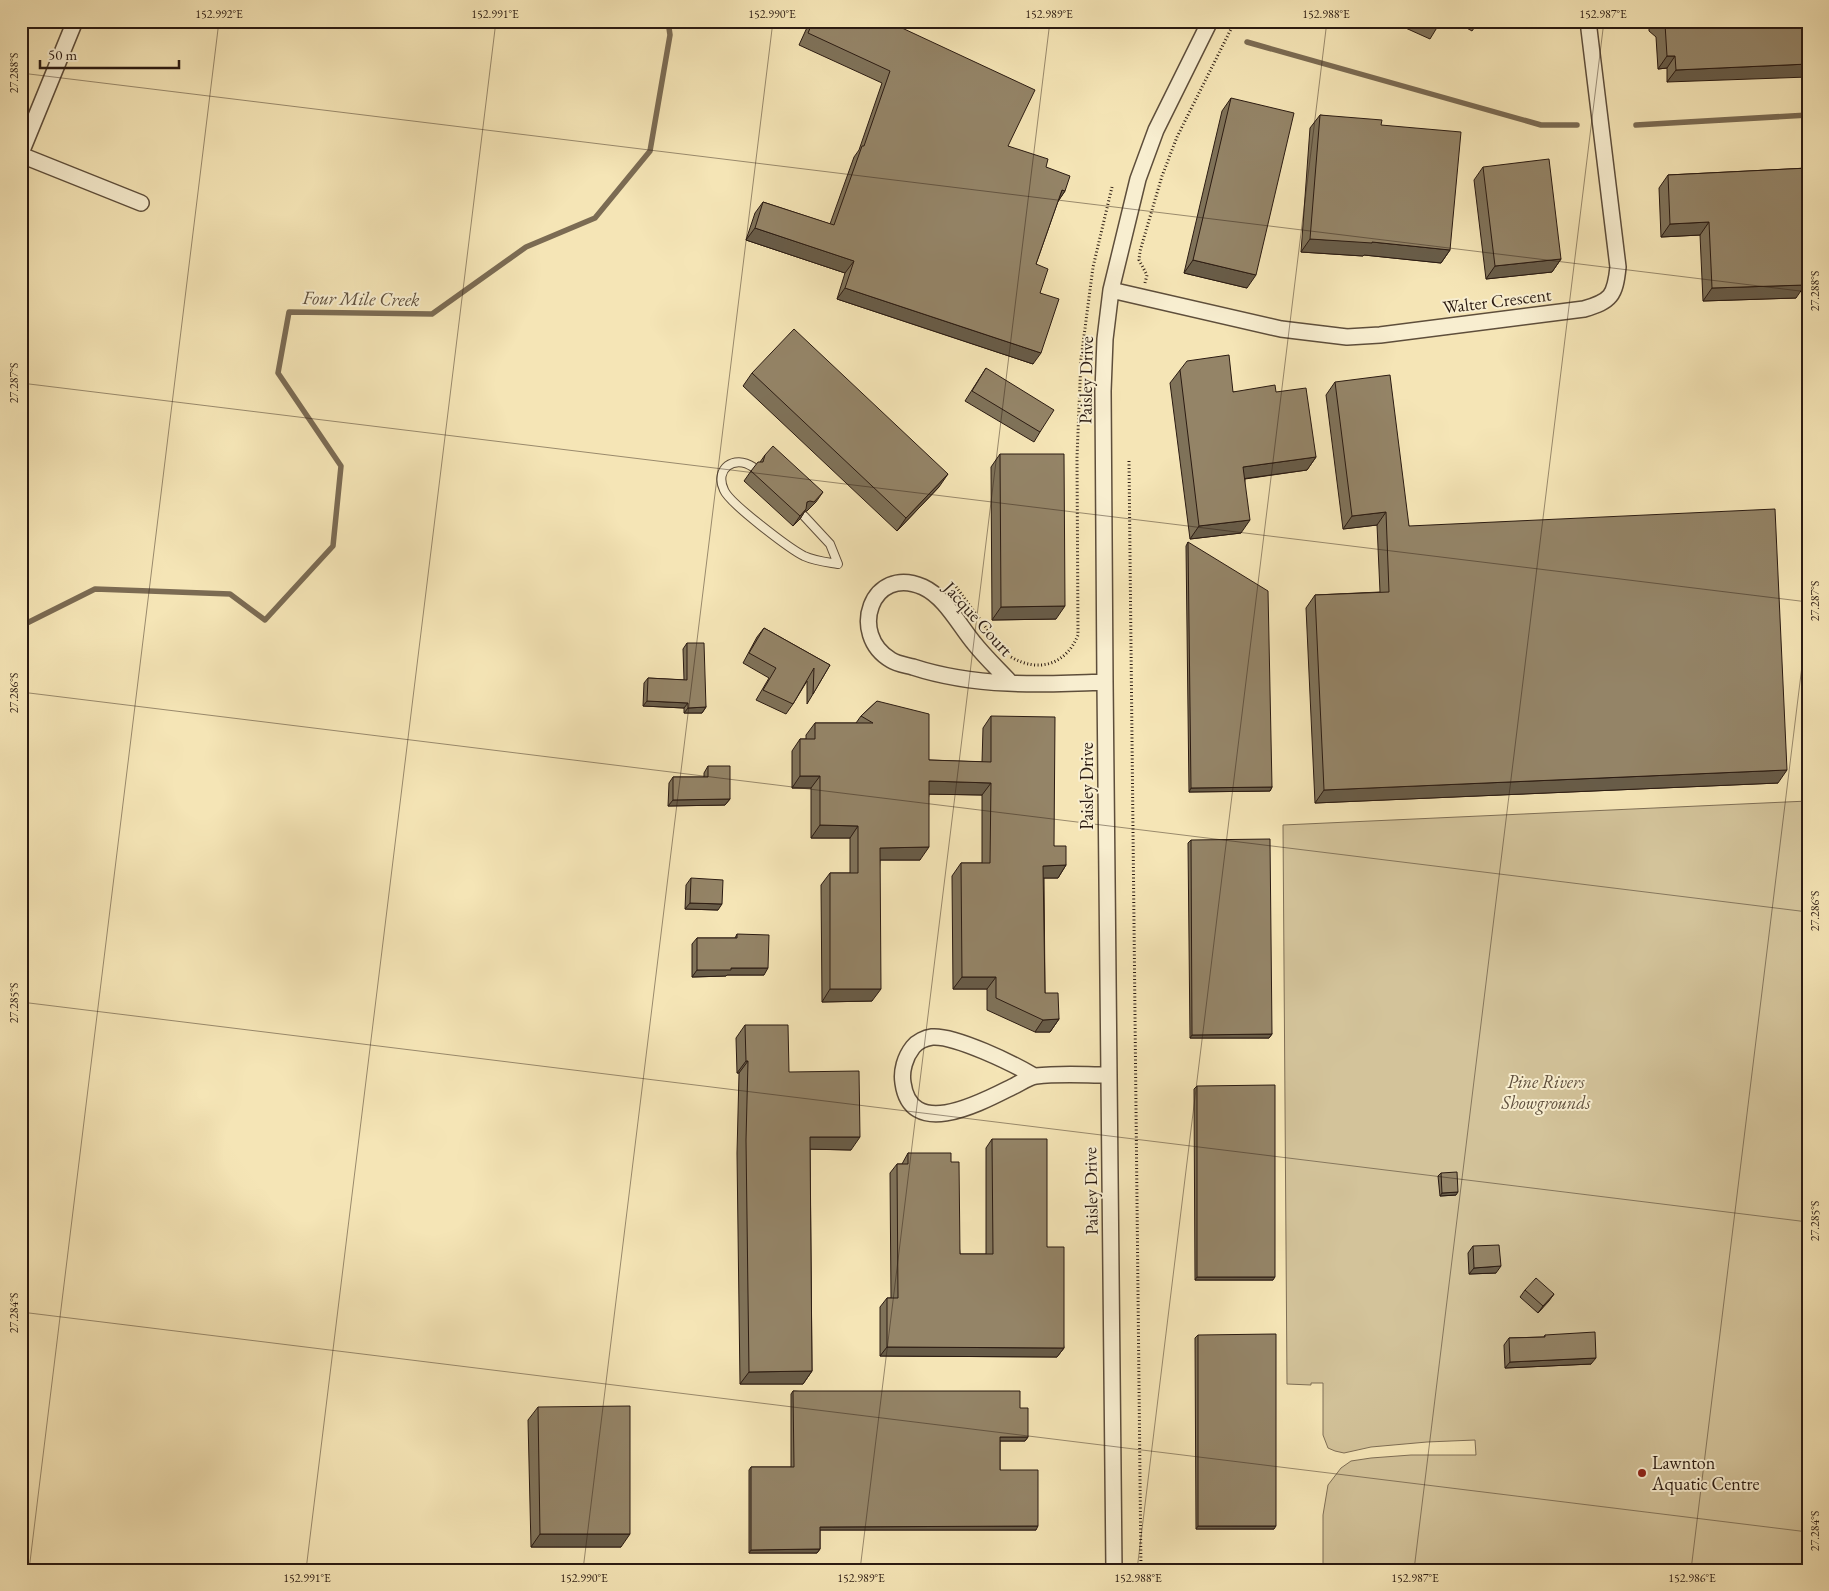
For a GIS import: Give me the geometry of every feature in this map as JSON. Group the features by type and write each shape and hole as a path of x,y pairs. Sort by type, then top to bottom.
{"street":[{"path":"75,21 21,154 141,203"},
{"name":"Paisley Drive","path":"1114,1570 1105,682 1105,339 1111,290 1138,179 1164,112 1210,21"},
{"name":"Walter Crescent","path":"1111,290 1281,330 1347,337 1380,335 1584,309 1602,304 1611,296 1617,282 1618,267 1588,21"},
{"name":"Jacque Court","path":"1010,682 973,642 954,615 924,588 908,583 892,583 882,590 873,602 868,617 870,633 876,647 891,660 927,672 983,682 1064,684 1105,682"},
{"path":"1034,1076 1012,1063 956,1041 934,1037 924,1039 913,1046 906,1057 902,1070 902,1082 906,1097 912,1106 931,1115 960,1110 1034,1076 1108,1075"}],"lane":[{"path":"753,467 746,462 739,461 732,463 726,468 722,474 721,482 726,494 779,541 802,555 815,560 838,564 830,544 804,516"}],"path":[{"path":"1143,299 1148,275 1139,260 1140,251 1162,176 1177,137 1235,21"},
{"path":"1008,656 1027,664 1054,662 1068,653 1078,635 1078,457 1081,359 1092,267 1112,187"},
{"path":"1129,461 1141,1570"},
{"path":"954,584 997,642"}],"green space":[{"name":"Pine Rivers Showgrounds","path":"1808,801 1808,1570 1323,1570 1323,1515 1328,1485 1341,1468 1351,1461 1371,1458 1411,1455 1476,1455 1475,1440 1371,1447 1344,1453 1335,1451 1328,1448 1323,1435 1323,1383 1311,1383 1311,1385 1287,1384 1283,825"}],"building":[{"path":"813,21 887,21 1035,90 1008,146 1048,159 1046,167 1070,176 1065,191 1062,190 1036,264 1048,269 1040,293 1059,299 1041,353 845,288 854,261 755,228 763,202 834,225 890,71 808,33"},
{"path":"1426,21 1441,21 1438,27"},
{"path":"1662,21 1808,21 1808,64 1676,70 1675,56 1667,56 1665,24"},
{"path":"1231,98 1294,113 1256,275 1193,260"},
{"path":"1320,115 1382,120 1381,125 1461,132 1450,250 1372,242 1310,239"},
{"path":"1549,159 1561,259 1495,266 1483,167"},
{"path":"1808,168 1808,217 1802,218 1805,285 1712,288 1709,222 1670,224 1668,175"},
{"path":"794,329 948,474 906,518 752,373"},
{"path":"1229,355 1233,392 1275,385 1276,392 1306,388 1316,457 1243,467 1250,520 1199,526 1180,370 1187,361"},
{"path":"986,368 1054,410 1040,432 972,391"},
{"path":"1390,375 1409,526 1775,509 1787,770 1324,790 1315,595 1389,592 1386,512 1352,516 1335,382"},
{"path":"773,446 823,492 814,502 807,502 806,509 800,516 751,471 758,462 763,462 765,455"},
{"path":"1000,454 1064,454 1065,606 1001,607"},
{"path":"1188,542 1268,591 1272,787 1191,788"},
{"path":"764,628 830,665 813,694 814,668 793,704 763,690 776,668 749,653"},
{"path":"687,643 704,643 706,707 688,708 688,703 647,701 648,678 687,680"},
{"path":"877,701 929,714 929,760 991,762 991,716 1055,717 1054,846 1066,846 1066,865 1043,866 1045,993 1058,993 1059,1019 1043,1020 996,998 996,977 962,977 961,863 990,863 991,783 929,781 929,847 880,848 881,989 830,989 830,873 858,873 858,826 820,825 820,776 800,776 800,739 815,739 815,723 873,723 861,716"},
{"path":"708,766 730,766 730,799 673,800 673,777 708,777"},
{"path":"1270,839 1272,1034 1192,1035 1191,840"},
{"path":"691,878 723,880 722,904 690,903"},
{"path":"737,934 769,935 768,968 697,970 697,938 737,938"},
{"path":"745,1025 788,1025 789,1072 859,1071 860,1137 810,1137 812,1371 749,1372 746,1140 748,1061 746,1061"},
{"path":"1275,1085 1275,1277 1197,1277 1197,1086"},
{"path":"992,1139 1047,1139 1047,1247 1064,1247 1064,1348 887,1347 887,1298 898,1298 897,1164 908,1164 908,1153 951,1153 951,1162 959,1162 960,1254 993,1254"},
{"path":"1457,1172 1458,1192 1442,1193 1441,1173"},
{"path":"1499,1245 1501,1266 1474,1268 1473,1246"},
{"path":"1536,1278 1554,1294 1543,1306 1525,1290"},
{"path":"1595,1332 1596,1358 1510,1362 1509,1338 1545,1337 1545,1335"},
{"path":"1276,1334 1276,1526 1198,1526 1198,1335"},
{"path":"793,1391 1020,1391 1020,1408 1028,1408 1028,1437 1000,1437 1000,1470 1038,1470 1038,1526 820,1527 820,1549 751,1550 751,1467 794,1467"},
{"path":"630,1406 630,1534 540,1534 538,1407"}],"waterway":[{"name":"Four Mile Creek","path":"21,626 95,589 230,594 265,620 333,546 341,466 278,373 289,312 432,314 526,247 595,218 650,151 670,35 668,21"},
{"path":"1247,42 1541,125 1577,125"},
{"path":"1636,125 1808,115"}],"place":[{"name":"Lawnton Aquatic Centre","path":"1642,1473"}]}
